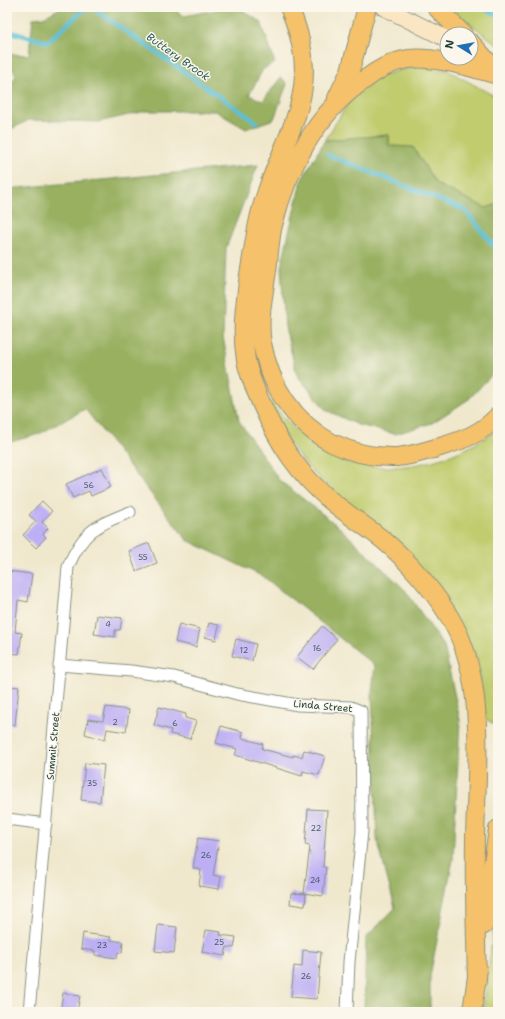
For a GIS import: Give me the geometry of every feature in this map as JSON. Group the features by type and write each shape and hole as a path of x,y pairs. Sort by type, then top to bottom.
{"main road":[{"path":"289,7 300,39 304,66 304,82 294,125 271,181 256,230 244,311 244,339 247,362 253,384 270,422 294,464 329,499 382,539 405,560 448,615 461,639 470,675 477,727 474,843 477,980"},
{"path":"367,7 350,71 333,106 299,156 281,200 271,238 262,308 261,335 268,363 282,396 296,416 314,432 349,451 376,457 411,455 465,440 480,432 498,416"},
{"path":"383,7 439,35"},
{"path":"436,7 455,26"},
{"path":"479,52 498,74"},
{"path":"333,106 347,92 375,72 410,58 456,64 498,74"},
{"path":"479,60 498,74"},
{"path":"472,1012 498,829"}],"street":[{"name":"Summit Street","path":"29,1012 68,567 76,548 88,533 102,523 130,512"},
{"name":"Linda Street","path":"59,665 131,671 174,677 237,694 298,705 351,707 361,711 362,831 349,962 347,1012"},
{"path":"7,819 46,824"}],"green space":[{"path":"62,7 170,7 184,16 216,10 217,7 237,7 261,22 275,63 263,69 249,95 263,101 281,77 287,84 274,119 246,129 215,111 146,111 98,122 29,120 7,131 7,86 16,76 7,59 7,54 29,55 33,18 44,17"},
{"path":"448,7 498,7 498,45 479,31 479,26 473,26"},
{"path":"414,67 447,70 498,98 498,204 486,208 436,184 413,147 389,146 389,135 325,140 349,102 377,76"},
{"path":"389,135 389,146 413,147 436,184 486,208 498,204 498,368 469,399 432,423 395,434 358,425 326,410 297,375 285,327 281,267 301,181 325,140"},
{"path":"258,165 226,248 223,337 239,421 279,480 339,527 405,590 444,646 460,720 453,859 430,976 430,1012 364,1012 366,938 395,908 377,839 372,691 375,666 264,577 187,540 85,409 39,434 7,443 7,189"},
{"path":"271,401 299,433 325,454 351,463 369,466 406,466 442,458 475,444 498,429 498,691 494,724 485,719 483,697 478,675 465,633 334,492 311,470 290,445 266,402"},
{"path":"498,893 498,983 494,1012 483,1012"}],"building":[{"path":"102,468 111,487 91,496 89,491 73,498 66,484"},
{"path":"42,501 52,511 42,522 48,528 43,534 46,537 36,548 23,535 36,521 29,515"},
{"path":"149,543 157,563 136,571 129,551"},
{"path":"7,571 32,574 28,602 18,600 15,632 22,633 19,654 7,653"},
{"path":"97,615 122,618 120,630 115,630 115,637 94,634"},
{"path":"209,623 219,625 216,640 205,637"},
{"path":"179,624 200,629 196,647 175,642"},
{"path":"322,626 337,639 313,669 297,657"},
{"path":"236,639 256,644 252,661 232,656"},
{"path":"7,686 19,687 15,725 7,724"},
{"path":"106,707 129,710 126,732 107,729 105,740 85,734 88,719 103,721"},
{"path":"159,707 186,714 185,718 196,721 190,739 170,734 171,730 154,725"},
{"path":"221,726 243,732 242,738 263,744 262,749 293,757 293,755 302,757 304,750 325,756 319,775 303,771 302,776 235,755 237,749 216,743"},
{"path":"85,763 104,765 100,802 81,800"},
{"path":"308,809 327,810 323,867 326,867 323,896 304,893 310,846 305,845"},
{"path":"198,838 219,841 213,875 221,877 219,889 199,886 201,870 193,868"},
{"path":"291,893 306,894 305,906 290,904"},
{"path":"158,925 177,927 174,953 155,951"},
{"path":"206,930 221,932 220,935 236,937 234,948 227,947 225,956 202,952"},
{"path":"83,933 111,937 111,940 123,942 122,953 118,952 117,958 95,955 95,951 81,949"},
{"path":"303,950 321,952 317,999 291,997 294,966 302,967"},
{"path":"63,993 80,996 77,1012 60,1012"}],"waterway":[{"name":"Buttery Brook","path":"7,31 47,42 87,7"},
{"name":"Buttery Brook","path":"91,7 256,122"},
{"path":"481,7 498,15"},
{"name":"Buttery Brook","path":"328,155 465,210 498,251"}]}
